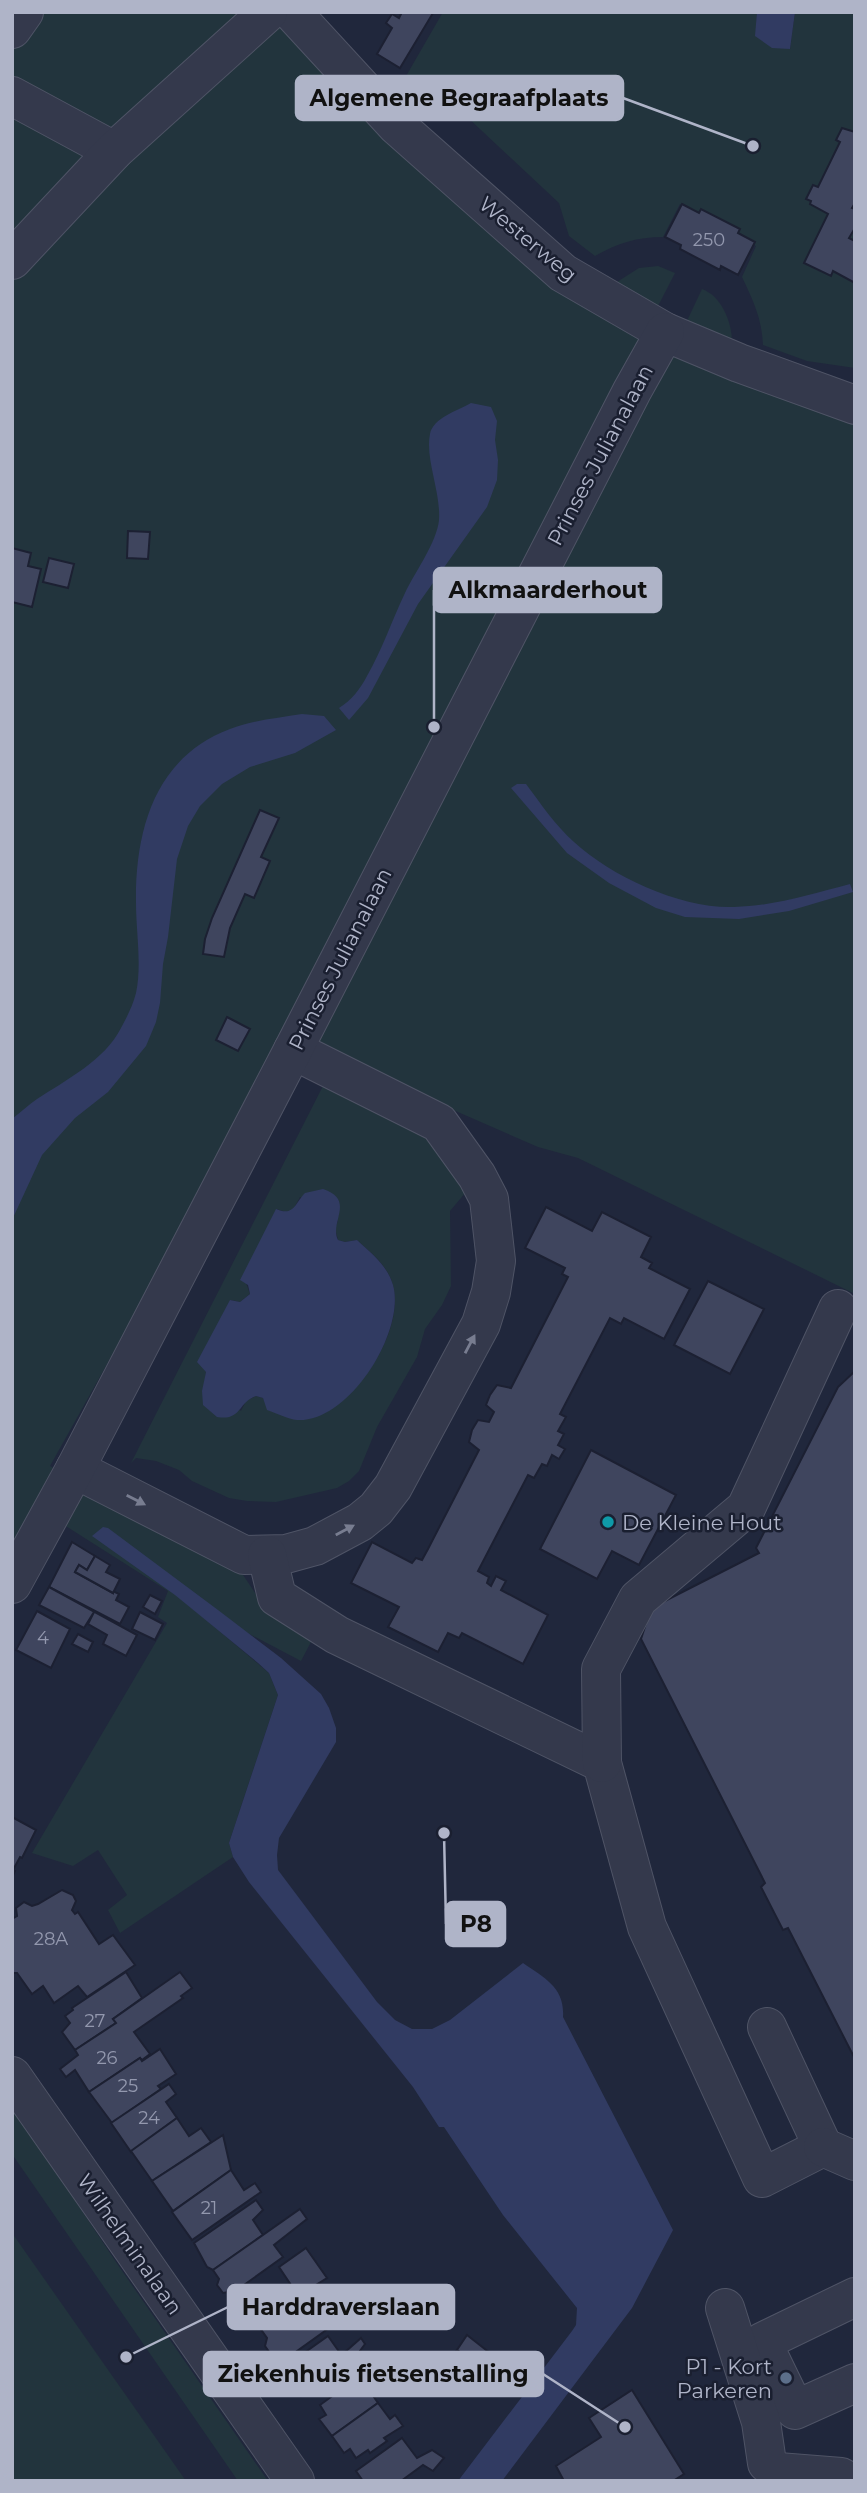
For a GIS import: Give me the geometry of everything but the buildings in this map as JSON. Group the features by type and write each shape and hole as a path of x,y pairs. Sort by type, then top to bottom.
{"street":[{"path":"12,29 24,12"},
{"path":"12,260 114,151 268,12"},
{"name":"Westerweg","path":"292,12 397,125 564,273 665,332 739,363 855,405"},
{"path":"12,96 114,151"},
{"name":"Prinses Julianalaan","path":"12,1584 75,1469 665,332"},
{"path":"75,1469 244,1555 286,1554 314,1546 360,1522 393,1487 481,1324 491,1292 496,1261 489,1199 477,1176 439,1123 293,1050"},
{"path":"767,2027 839,2154 762,2178 646,1927 602,1763 601,1668 638,1599 746,1508 838,1309"},
{"path":"267,1555 277,1597 337,1635 602,1763"},
{"name":"Wilhelminalaan","path":"12,2076 295,2481"},
{"path":"855,2297 762,2342 794,2410 855,2383"},
{"path":"725,2308 761,2422 767,2463 778,2472 841,2477 847,2481"}],"shaded area":[{"path":"27,12 251,12 282,28 475,218 855,418 855,1294 578,1158 538,1147 284,1036 195,1207 50,1466 241,1572 270,1615 312,1640 301,1661 179,1597 269,1673 278,1695 229,1843 233,1857 120,1933 108,1910 127,1895 98,1850 73,1866 32,1853 167,1623 158,1617 168,1591 39,1509 12,1561 12,32"},
{"path":"443,12 757,12 756,36 790,49 795,12 855,12 855,368 807,361 763,345 759,318 742,277 756,246 680,204 663,237 628,242 595,256 569,236 559,203 465,115 447,111 426,118 398,90"},
{"path":"658,266 675,273 657,308 617,282 639,268"},
{"path":"702,289 720,303 730,325 732,340 686,323"},
{"path":"324,1084 424,1134 471,1186 450,1211 451,1286 442,1305 425,1329 417,1357 377,1427 359,1471 337,1488 276,1502 247,1501 229,1498 192,1481 179,1470 156,1461 136,1458 131,1463","holes":["300,1197 338,1221 335,1228 338,1240 357,1240 379,1260 391,1279 395,1305 391,1326 382,1348 370,1370 354,1389 319,1415 300,1419 292,1417 266,1405 263,1398 256,1396 246,1401 241,1411 204,1386 204,1367 231,1300 240,1302 250,1294 246,1283 277,1209 285,1212 293,1210"]},
{"path":"12,2106 118,2265 268,2481 238,2481 12,2154"},
{"path":"12,2233 186,2481 12,2481"}],"water":[{"path":"757,12 795,12 790,49 772,48 755,36"},
{"path":"471,403 491,407 497,421 497,480 487,507 418,604 368,698 349,720 339,708 352,698 365,681 437,529 438,498 429,444 432,428 446,416"},
{"path":"302,714 324,716 336,730 295,753 250,767 222,784 200,806 188,826 177,859 160,1003 146,1046 108,1092 75,1118 42,1155 12,1220 12,1119 95,1060 114,1039 133,1002 139,971 137,876 140,849 154,799 167,777 184,758 204,742 239,726"},
{"path":"517,784 526,784 561,829 590,855 628,878 671,897 692,903 734,907 778,902 850,884 853,892 789,911 739,919 685,917 656,908 609,883 567,853 511,788"},
{"path":"323,1189 333,1194 340,1205 336,1226 338,1240 357,1240 383,1266 393,1285 395,1304 391,1326 382,1349 354,1391 336,1407 317,1417 297,1420 286,1417 267,1410 263,1398 256,1396 235,1414 225,1418 217,1417 203,1405 202,1391 206,1372 197,1362 230,1300 240,1302 250,1294 248,1285 240,1280 276,1209 290,1210 305,1193"},
{"path":"103,1527 108,1528 281,1658 321,1694 336,1728 336,1742 279,1838 278,1870 377,2002 395,2020 412,2029 432,2029 450,2020 523,1963 546,1979 561,1998 563,2017 673,2230 632,2308 502,2481 458,2481 572,2331 576,2325 577,2308 503,2215 444,2127 439,2127 413,2087 249,1882 233,1857 229,1843 278,1695 269,1673 175,1595 92,1536"}],"place":[{"name":"Algemene Begraafplaats","path":"753,146"},
{"name":"Alkmaarderhout","path":"434,727"},
{"name":"De Kleine Hout","path":"608,1522"},
{"name":"P8","path":"444,1833"},
{"name":"Harddraverslaan","path":"126,2357"},
{"name":"P1 - Kort Parkeren","path":"786,2378"},
{"name":"Ziekenhuis fietsenstalling","path":"625,2427"}]}
